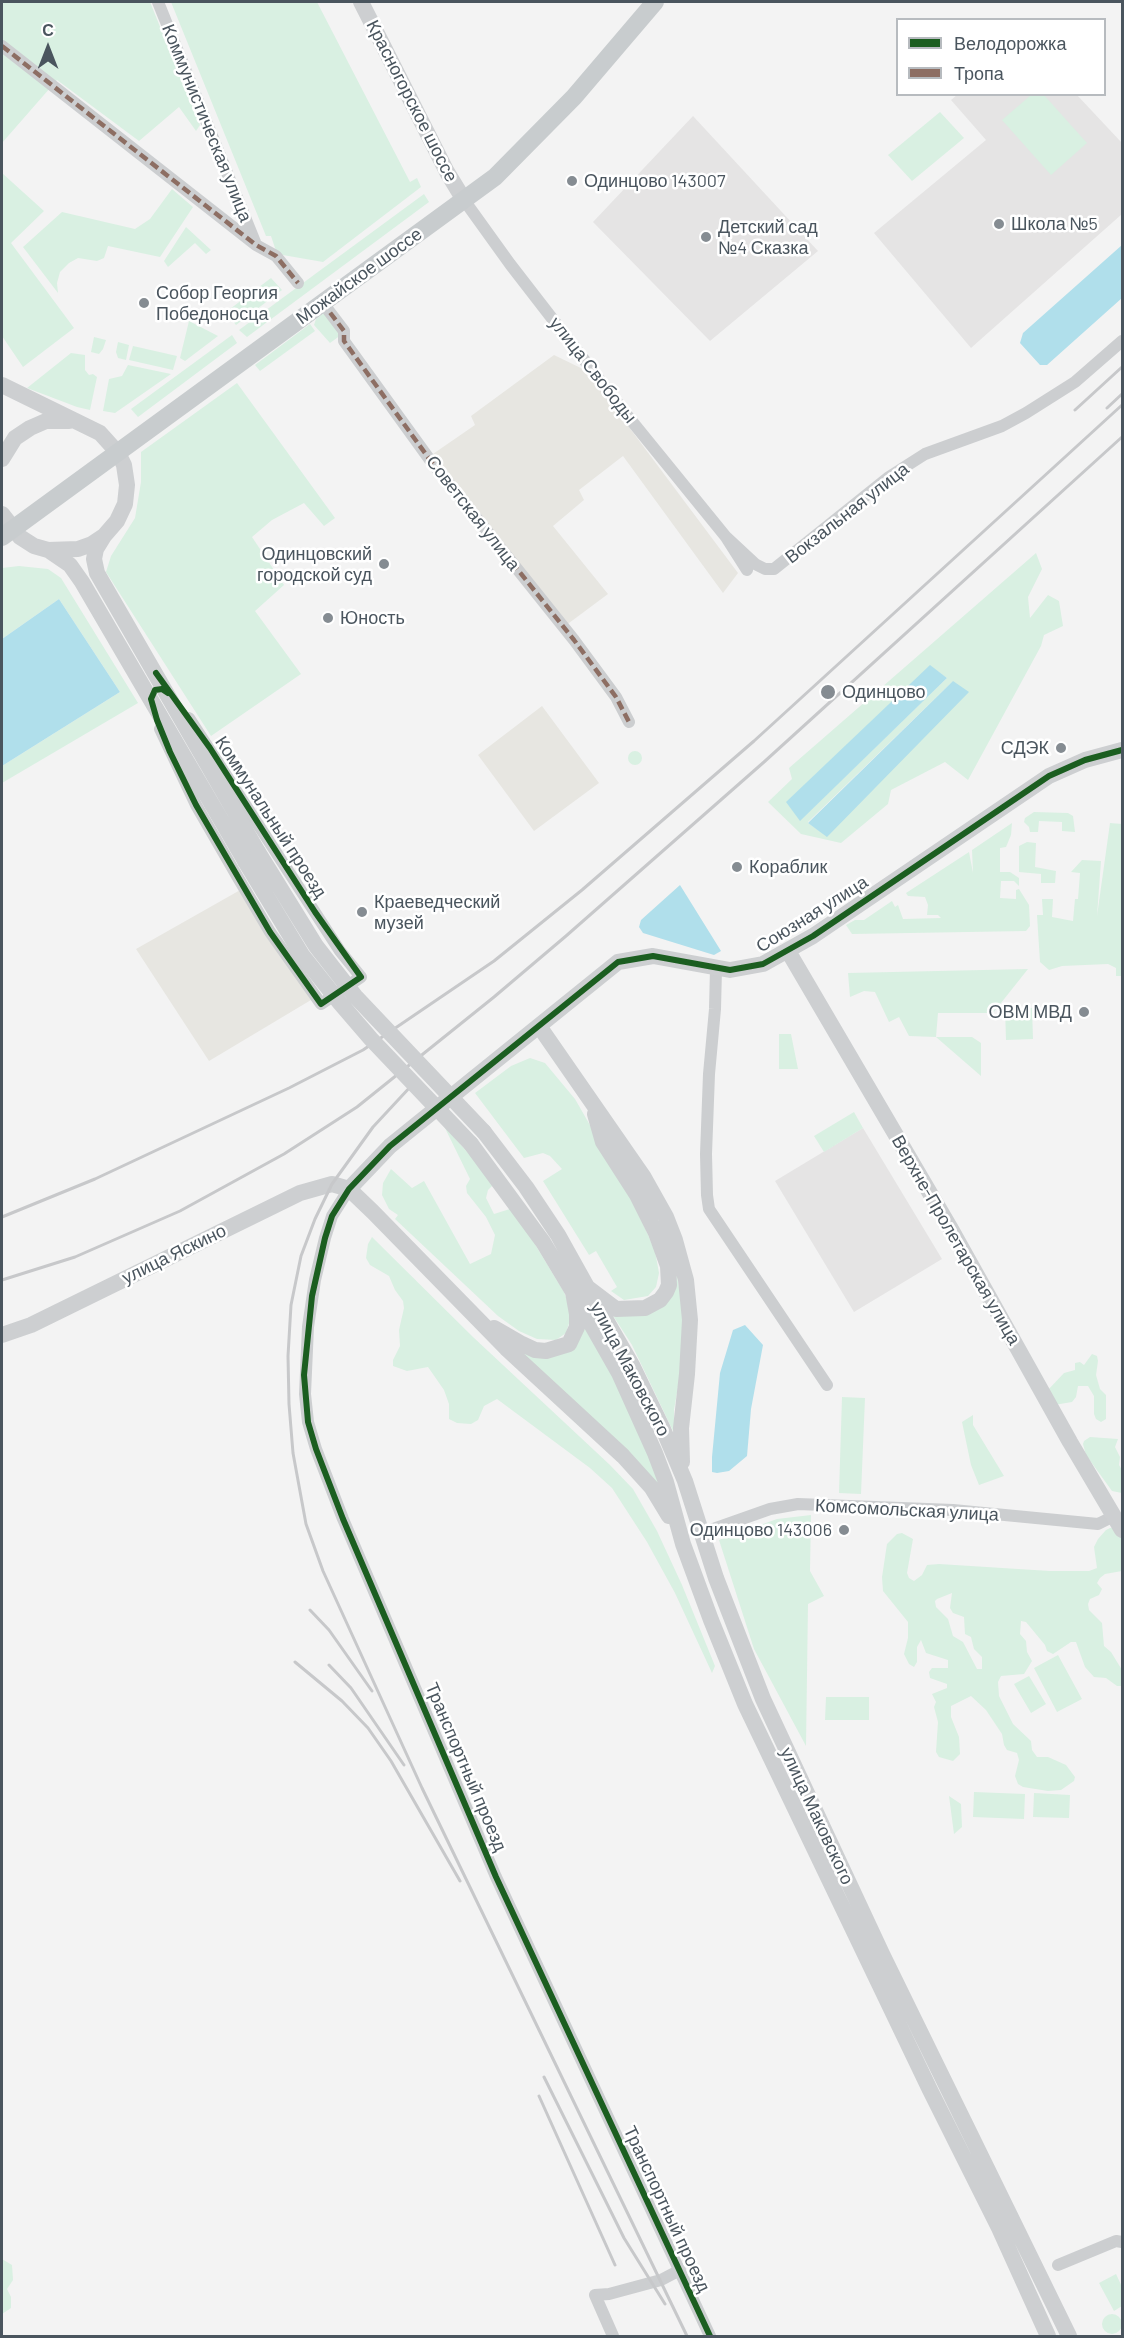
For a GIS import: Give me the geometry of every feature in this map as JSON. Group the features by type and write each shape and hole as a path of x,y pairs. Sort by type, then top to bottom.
{"main road":[{"name":"Красногорское шоссе","path":"361,2 447,172 461,195"},
{"name":"Можайское шоссе","path":"5,525 322,302 461,195 544,114 641,2"},
{"name":"Можайское шоссе","path":"115,449 461,195 495,177 551,122 655,2"},
{"path":"2,385 100,433 115,449 124,465 127,485 125,504 117,521 104,536 78,549 48,550 34,546 5,525"},
{"path":"2,459 15,438 30,428 46,422 64,420 81,423"},
{"name":"Коммунальный проезд","path":"104,536 96,549 94,565 156,673"},
{"path":"48,550 70,565 82,582 152,702 252,857 316,946 355,996 484,1132 526,1187 558,1235 580,1290 577,1327 569,1344 558,1349 535,1350 478,1318"},
{"path":"156,673 302,956 340,1004 471,1144 580,1290 616,1309 636,1310 653,1305 660,1300 669,1285 668,1266 656,1233 637,1195 603,1142 591,1101"},
{"name":"Союзная улица","path":"349,1190 390,1146 618,962 653,956 716,969 730,970 763,964 788,951 1049,776 1086,760 1122,750"},
{"name":"Верхне-Пролетарская улица","path":"788,951 1117,1515"},
{"path":"539,1026 651,1190 666,1217 681,1258 690,1320 681,1443 685,1481"},
{"name":"улица Яскино","path":"2,1335 31,1325 300,1193 332,1184 349,1190"},
{"path":"349,1190 506,1348 637,1471 662,1504 683,1544"},
{"name":"улица Маковского","path":"580,1290 632,1365 663,1429 685,1481 716,1578 763,1699 882,1954 1070,2337"},
{"name":"улица Маковского","path":"580,1290 638,1413 666,1482 683,1544 725,1660 924,2079 999,2228 1048,2337"}],"street":[{"name":"Коммунистическая улица","path":"158,2 256,245"},
{"path":"2,46 256,245 276,256 298,283"},
{"name":"улица Свободы","path":"461,195 510,264 626,414 751,567"},
{"name":"Советская улица","path":"322,302 344,330 344,341 430,460 574,640 616,697 629,722"},
{"name":"Вокзальная улица","path":"751,567 774,569 889,477 924,454 1002,426 1075,382 1122,341"},
{"path":"122,652 128,645 138,643 147,648 188,717"},
{"name":"Коммунальный проезд","path":"152,702 170,752 196,805 270,932 321,1004 361,977 321,921 188,717 156,673"},
{"path":"152,702 151,695 156,690 162,689 168,693"},
{"path":"716,969 706,1142 709,1209 827,1385"},
{"name":"Транспортный проезд","path":"349,1190 328,1227 312,1296 304,1375 306,1410 312,1436 343,1519 496,1877 710,2337"},
{"name":"Комсомольская улица","path":"702,1533 777,1508 798,1504 953,1510 1098,1524 1117,1515"},
{"path":"1058,2265 1116,2241 1122,2242"},
{"path":"614,2337 595,2295 609,2294 661,2280 680,2270"}],"shaded area":[{"name":"Школа №5","path":"956,96 1078,96 1122,143 1122,214 971,348 874,233 986,140 951,100"},
{"name":"Детский сад №4 Сказка","path":"693,116 818,251 710,341 593,222"},
{"path":"554,355 587,371 738,573 723,593 623,456 579,490 584,500 553,526 608,594 565,626 430,456 475,425 471,416"},
{"path":"542,706 599,783 534,831 478,755"},
{"path":"242,889 311,1000 209,1061 136,949"},
{"path":"863,1128 942,1259 854,1312 775,1181"}],"green space":[{"path":"2,2 150,2 200,125 196,131 179,107 139,141 57,80 2,143"},
{"path":"171,2 317,2 410,182 417,178 421,187 323,262 277,254 271,236 266,236"},
{"path":"1030,96 1045,96 1087,143 1051,175 1002,120"},
{"path":"940,112 964,138 912,181 888,155"},
{"path":"2,173 44,211 11,243 74,328 23,367 2,336"},
{"path":"172,189 193,207 160,257 108,246 104,258 97,261 78,258 69,263 60,272 57,283 58,293 23,247 62,212 135,229 150,219"},
{"path":"424,194 429,202 247,337 239,330"},
{"path":"186,227 211,250 206,254 195,243 168,267 164,261"},
{"path":"271,278 282,290 236,325 226,312"},
{"path":"324,313 341,335 330,343 314,325 316,319"},
{"path":"189,321 218,336 185,361 180,358"},
{"path":"310,324 315,331 260,371 255,365"},
{"path":"232,335 237,343 138,417 131,409"},
{"path":"94,337 106,340 99,354 91,352"},
{"path":"118,342 129,345 126,360 118,358 116,352"},
{"path":"133,346 177,356 173,370 129,360"},
{"path":"71,353 85,355 85,370 89,375 93,374 97,377 90,410 27,388"},
{"path":"128,365 171,374 115,413 103,411 109,379 122,376"},
{"path":"237,383 335,518 324,526 304,503 272,520 252,537 284,585 255,611 301,674 211,736 106,572 111,556 135,518 141,482 141,452"},
{"path":"1036,553 1042,569 1028,597 1030,618 1048,595 1059,601 1063,626 1044,635 1041,646 968,780 945,762 891,790 888,804 841,843 801,834 768,802 792,779 789,768","holes":["930,666 947,678 800,820 787,802","953,681 827,836 808,823 808,822"]},
{"path":"19,566 48,569 61,578 138,703 2,783 2,766 120,692 59,599 2,639 2,568"},
{"path":"632,751 638,751 642,758 638,765 632,765 628,761 628,755"},
{"path":"1034,812 1068,813 1073,816 1075,832 1062,831 1062,822 1039,821 1038,832 1030,832 1024,822 1025,818"},
{"path":"1012,823 1011,835 1006,847 1000,848 1000,872 1010,872 1019,878 1019,886 1014,881 1001,881 1000,898 1016,899 1016,890 1019,889 1029,905 1030,926 1026,931 852,934 846,925 855,920 864,920 892,901 895,907 898,905 903,919 941,918 938,915 927,915 928,905 925,897 908,896 906,893 969,852 973,873 972,850"},
{"path":"1110,823 1122,824 1122,976 1116,976 1116,968 1108,964 1062,966 1049,970 1040,962 1037,915 1043,915 1042,899 1053,899 1052,917 1073,921 1080,873 1071,872 1082,860 1101,861 1097,916"},
{"path":"1027,842 1036,843 1035,867 1056,871 1055,883 1041,883 1041,874 1019,872 1019,846"},
{"path":"1028,969 993,1013 938,1013 936,1037 909,1036 899,1017 889,1022 875,992 864,991 850,997 848,973"},
{"path":"1005,1008 1032,1008 1033,1039 1006,1040"},
{"path":"779,1034 791,1034 798,1069 779,1069"},
{"path":"936,1037 972,1037 981,1043 981,1076"},
{"path":"530,1058 545,1063 575,1099 633,1200 655,1251 659,1273 656,1287 648,1296 624,1300 611,1291 617,1287 596,1251 589,1255 543,1181 562,1169 550,1156 543,1153 524,1158 475,1093 511,1066"},
{"path":"854,1112 863,1128 824,1152 814,1136"},
{"path":"444,1126 495,1183 488,1190 486,1198 494,1214 513,1208 564,1292 569,1305 570,1320 566,1333 556,1340 537,1339 519,1331 498,1316 395,1219 398,1215 389,1209 382,1195 383,1183 391,1169 412,1188 424,1181 470,1264 491,1254 495,1235 486,1217 467,1193 466,1186 470,1179"},
{"path":"372,1237 633,1489 657,1531 682,1585 715,1666 712,1673 675,1593 647,1542 612,1488 590,1468 497,1399 484,1406 478,1420 471,1424 457,1423 449,1419 449,1404 444,1390 428,1367 407,1371 393,1366 393,1360 400,1346 399,1330 404,1308 403,1301 389,1276 370,1265 366,1258 368,1244"},
{"path":"670,1239 683,1309 674,1433 632,1345 612,1314 628,1315 673,1281"},
{"path":"584,1322 617,1377 671,1511 517,1347 545,1357"},
{"path":"1092,1354 1097,1356 1096,1375 1100,1389 1106,1395 1106,1419 1101,1422 1094,1414 1094,1396 1088,1386 1078,1386 1076,1397 1072,1402 1054,1405 1047,1391 1064,1373 1075,1370 1075,1363 1080,1362 1084,1365"},
{"path":"842,1397 865,1398 861,1494 839,1493"},
{"path":"973,1415 973,1425 1004,1476 979,1485 971,1465 962,1422"},
{"path":"1090,1437 1118,1439 1115,1447 1120,1457 1119,1465 1122,1470 1122,1493 1112,1491 1086,1455 1083,1444"},
{"path":"811,1515 810,1571 824,1596 808,1604 806,1746 754,1649 719,1540 777,1519"},
{"path":"1116,1528 1122,1531 1122,1571 1105,1574 1100,1578 1097,1583 1102,1589 1099,1595 1090,1599 1088,1604 1089,1610 1102,1623 1104,1646 1111,1652 1122,1670 1122,1686 1117,1686 1106,1678 1094,1677 1085,1667 1076,1642 1071,1642 1053,1654 1047,1651 1045,1645 1026,1622 1021,1621 1020,1634 1026,1641 1027,1652 1032,1661 1024,1674 1001,1676 998,1682 999,1696 1013,1724 1031,1741 1032,1750 1037,1757 1048,1757 1066,1765 1075,1777 1074,1781 1061,1790 1048,1791 1018,1784 1015,1776 1019,1760 1017,1753 1007,1750 1002,1734 986,1710 971,1696 951,1706 951,1717 959,1737 960,1754 953,1761 939,1757 936,1752 938,1722 934,1707 936,1702 932,1694 947,1688 947,1684 930,1678 929,1672 932,1668 948,1668 948,1660 926,1653 921,1640 917,1647 917,1662 914,1667 909,1664 904,1654 908,1638 908,1622 883,1591 882,1577 887,1544 897,1534 902,1533 913,1539 907,1573 914,1581 922,1575 927,1565 939,1564 1050,1571 1089,1571 1097,1568 1094,1547 1106,1530","holes":["952,1593 950,1608 953,1613 964,1617 965,1634 971,1637 974,1649 982,1657 982,1669 977,1669 963,1642 953,1636 948,1619 936,1607 935,1601"]},
{"path":"1058,1655 1082,1699 1057,1712 1034,1668"},
{"path":"1029,1676 1046,1704 1031,1713 1014,1684"},
{"path":"826,1697 869,1697 869,1720 825,1720"},
{"path":"974,1792 1025,1794 1024,1819 973,1817"},
{"path":"1034,1793 1070,1795 1069,1818 1033,1817"},
{"path":"949,1796 961,1804 962,1827 954,1834"},
{"path":"2,2259 12,2265 13,2280 7,2289 11,2297 11,2308 2,2314"},
{"path":"1116,2274 1122,2287 1122,2306 1114,2311 1099,2283"},
{"path":"1112,2314 1119,2317 1122,2324 1119,2331 1112,2334 1105,2331 1102,2324 1105,2317"}],"water":[{"path":"1122,245 1122,298 1047,365 1040,365 1020,343 1023,333"},
{"path":"59,599 120,692 2,766 2,639"},
{"path":"930,665 947,678 800,821 786,802"},
{"path":"953,681 969,692 827,837 808,823"},
{"path":"680,885 721,951 714,955 643,933 639,927 641,920"},
{"path":"745,1325 763,1345 751,1409 747,1456 729,1471 712,1472 720,1373 733,1330"}],"railway":[{"path":"1075,410 1122,367"},
{"path":"1107,408 1122,394"},
{"path":"2,1217 95,1179 289,1088 363,1050 494,961 582,890 754,741 1122,405"},
{"path":"2,1280 75,1257 180,1211 284,1154 357,1107 566,936 764,762 1122,437"},
{"path":"412,1085 373,1127 332,1184 301,1256 291,1305 288,1356 293,1453 306,1524 323,1571 422,1788 687,2336"},
{"path":"310,1610 329,1630 372,1691"},
{"path":"295,1662 342,1701 368,1728 391,1761 460,1881"},
{"path":"329,1665 351,1688 404,1765"},
{"path":"544,2077 624,2238 665,2304"},
{"path":"539,2096 615,2265"}],"marked path":[{"path":"2,46 256,245 276,256 298,283"},
{"path":"322,302 344,331 344,341 430,460 574,640 616,697 629,722"}],"cycle path":[{"path":"156,673 210,748 315,912 361,977 321,1004 270,932 196,805 170,752 151,699 155,690 162,689 168,693"},
{"path":"710,2336 496,1877 343,1519 316,1449 308,1422 304,1375 312,1296 325,1238 332,1216 349,1189 390,1146 618,962 653,956 730,970 763,964 813,936 1049,776 1085,760 1122,750"}],"place":[{"name":"Одинцово 143007","path":"572,181"},
{"name":"Школа №5","path":"999,224"},
{"name":"Детский сад №4 Сказка","path":"706,237"},
{"name":"Собор Георгия Победоносца","path":"144,303"},
{"name":"Одинцовский городской суд","path":"384,564"},
{"name":"Юность","path":"328,618"},
{"name":"Одинцово","path":"828,692"},
{"name":"СДЭК","path":"1061,748"},
{"name":"Кораблик","path":"737,867"},
{"name":"Краеведческий музей","path":"362,912"},
{"name":"ОВМ МВД","path":"1084,1012"},
{"name":"Одинцово 143006","path":"844,1530"}]}
